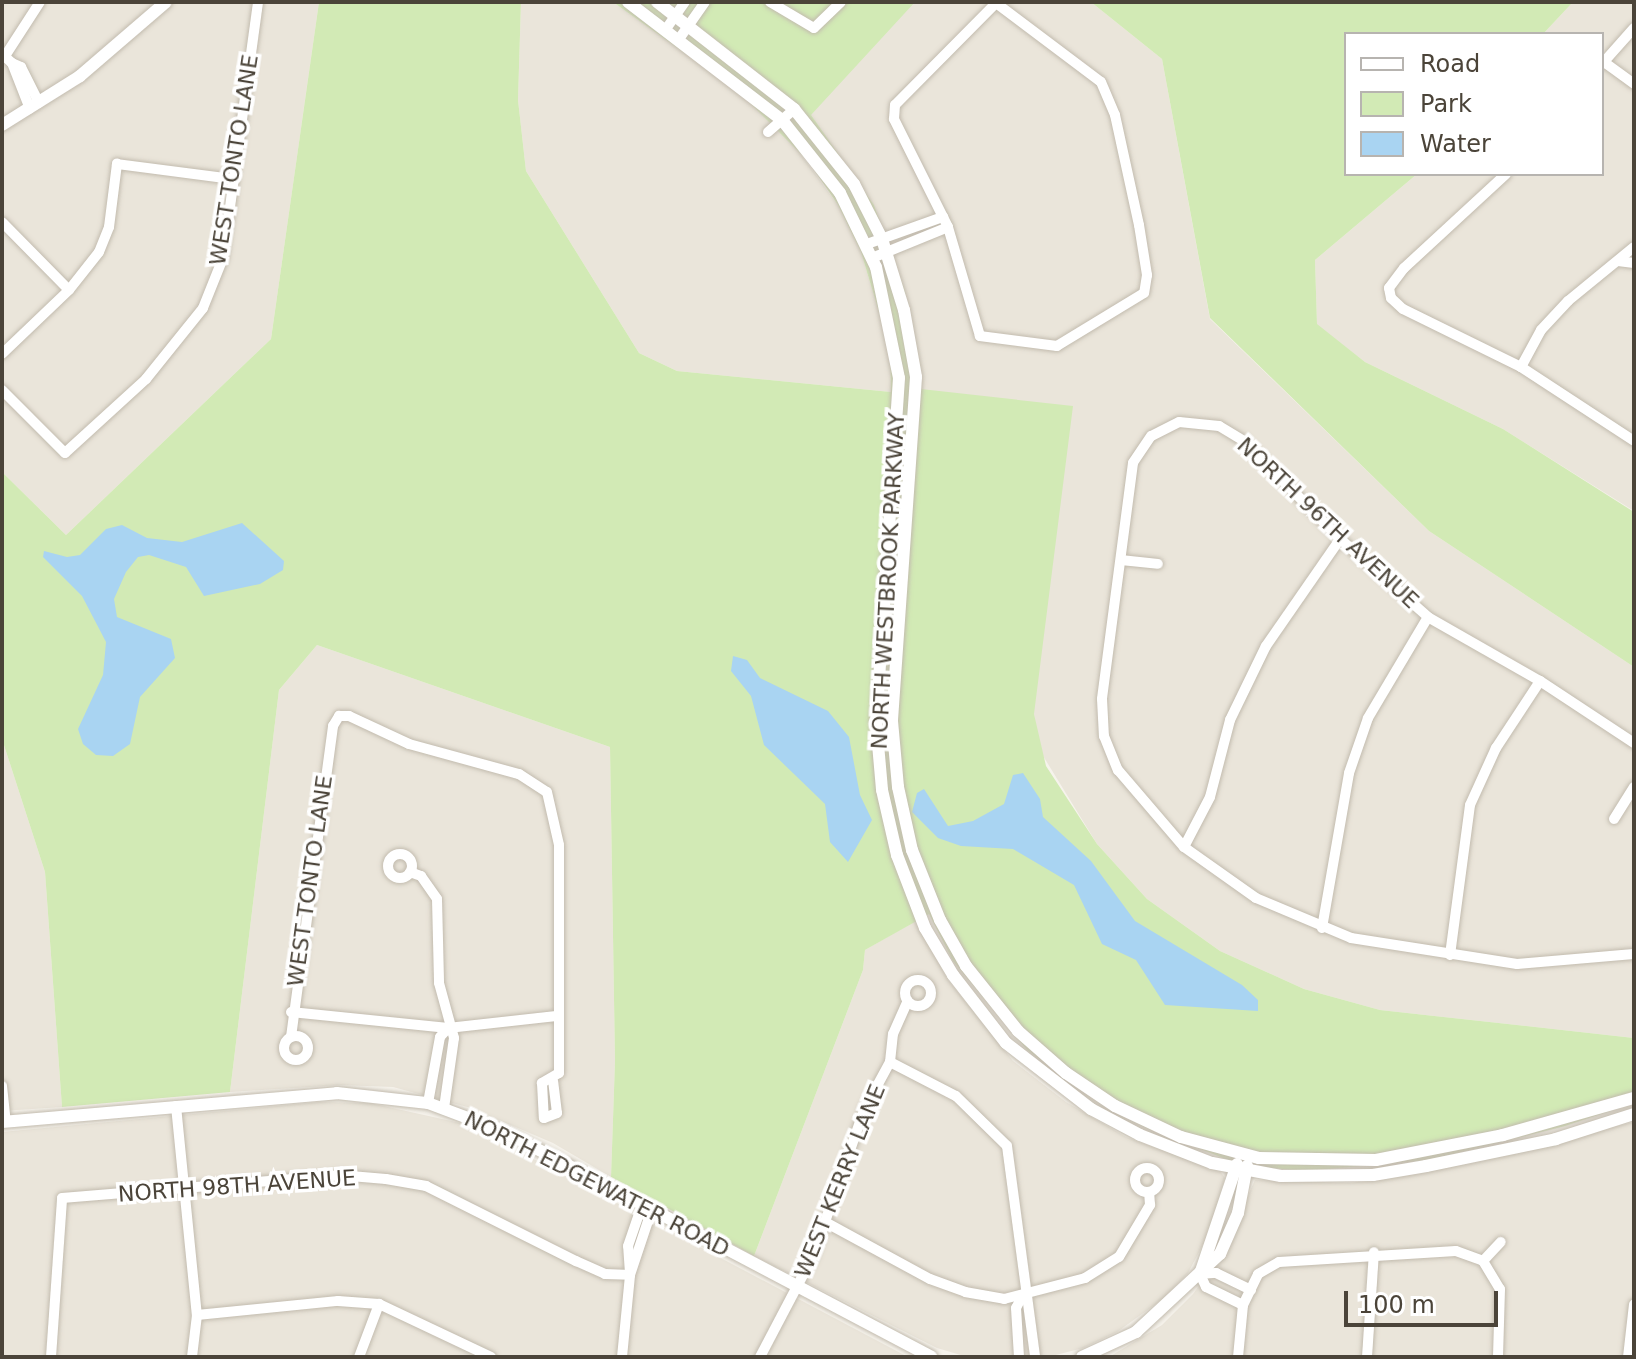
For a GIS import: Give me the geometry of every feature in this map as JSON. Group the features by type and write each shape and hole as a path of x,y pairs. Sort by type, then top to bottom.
{"street":[{"path":"35,106 8,61 40,2"},
{"path":"2,125 35,106 122,44 166,2"},
{"name":"WEST TONTO LANE","path":"2,390 65,453 146,379 203,308 223,258 258,2"},
{"name":"NORTH WESTBROOK PARKWAY","path":"628,2 782,120 840,193 867,244 899,378 876,721 885,804 909,891 953,975 1006,1043 1069,1094 1180,1153 1248,1171 1310,1177 1373,1175 1556,1139 1634,1114"},
{"name":"NORTH WESTBROOK PARKWAY","path":"657,2 794,109 854,184 884,245 904,310 916,377 892,721 903,815 924,885 966,966 1018,1031 1094,1093 1169,1132 1244,1156 1376,1160 1503,1135 1634,1098"},
{"path":"666,29 685,2"},
{"path":"679,39 705,2"},
{"path":"770,2 814,28 841,2"},
{"path":"996,3 1101,82 1115,115 1139,225 1147,275 1144,293 1057,346 980,336 946,222 894,119 895,105 996,3"},
{"path":"1604,62 1634,28"},
{"path":"1604,64 1634,84"},
{"path":"768,132 794,109"},
{"path":"2,354 69,290 99,252 109,227 117,164 233,179"},
{"path":"1504,176 1404,268 1389,288 1403,309 1521,367 1634,441"},
{"path":"2,222 69,290"},
{"path":"867,244 884,245 946,222"},
{"path":"872,258 884,245"},
{"path":"1521,367 1541,330 1586,283 1634,247"},
{"path":"1618,261 1634,263"},
{"path":"899,378 916,377"},
{"name":"NORTH 96TH AVENUE","path":"1121,560 1133,463 1151,436 1179,422 1219,426 1244,441 1340,539 1428,617 1540,681 1634,743"},
{"path":"894,479 911,481"},
{"path":"1184,847 1210,797 1230,720 1266,646 1340,539"},
{"path":"1158,564 1121,560 1102,699 1104,736 1118,770 1184,847 1256,898 1322,928 1450,955 1517,964 1632,957"},
{"path":"883,610 900,612"},
{"path":"1322,928 1349,773 1368,718 1428,617"},
{"path":"1450,955 1470,805 1496,748 1540,681"},
{"name":"WEST TONTO LANE","path":"291,1037 291,1012 333,726 339,716 349,716 409,744 519,774 547,792 559,845 556,1016"},
{"path":"1614,819 1634,787"},
{"path":"410,872 421,876 437,899 439,983 448,1028 454,1038 444,1108"},
{"name":"WEST KERRY LANE","path":"764,1355 825,1222 864,1110 890,1062 893,1034 908,1001"},
{"path":"291,1012 448,1028 556,1016 559,1073 553,1081"},
{"path":"428,1103 440,1037 448,1028"},
{"path":"890,1062 956,1096 1007,1146 1023,1295 1031,1306 1035,1357"},
{"path":"2,1086 4,1122"},
{"name":"NORTH EDGEWATER ROAD","path":"4,1122 337,1093 428,1103 505,1132 931,1357"},
{"path":"176,1106 197,1315 192,1357"},
{"path":"1243,1305 1206,1287 1200,1274 1233,1168 1244,1156"},
{"path":"1082,1357 1136,1332 1220,1254 1232,1229 1248,1171 1244,1156"},
{"name":"NORTH 98TH AVENUE","path":"51,1357 62,1198 339,1175 426,1186 605,1274 630,1275"},
{"path":"825,1222 965,1292 1004,1299 1085,1278 1119,1257 1150,1205 1149,1192"},
{"path":"622,1357 630,1275 647,1207"},
{"path":"1483,1261 1501,1242"},
{"path":"1238,1357 1243,1305 1258,1274 1279,1262 1374,1252 1456,1251 1483,1261 1500,1289 1498,1357"},
{"path":"1367,1357 1374,1252"},
{"path":"1200,1274 1216,1273 1251,1290"},
{"path":"1019,1357 1016,1308 1023,1295"},
{"path":"197,1315 338,1301 379,1304 491,1357"},
{"path":"359,1357 379,1304"},
{"path":"1628,1357 1634,1304"}],"shaded area":[{"path":"2,2 319,2 271,339 66,535 2,472"},
{"path":"521,2 613,2 739,92 787,136 838,205 861,252 890,349 891,392 677,371 639,353 526,171 518,100"},
{"path":"665,2 1091,2 1162,59 1210,319 1429,531 1634,667 1634,1038 1380,1010 1304,989 1220,951 1147,899 1097,844 1037,746 1034,714 921,389 905,291 874,205 810,115"},
{"path":"1573,2 1634,2 1634,511 1503,429 1365,362 1317,325 1315,260 1415,176 1604,176 1604,32 1545,32"},
{"path":"317,645 610,747 615,1061 611,1177 553,1143 471,1108 393,1087 341,1085 230,1092 279,690"},
{"path":"2,739 45,872 62,1107 2,1111"},
{"path":"915,921 948,980 1013,1061 1066,1102 1126,1137 1220,1171 1225,1178 1208,1235 1188,1273 1164,1298 1117,1332 1083,1348 1048,1357 964,1356 937,1348 754,1256 863,970 865,950"},
{"path":"319,1102 370,1103 469,1125 908,1357 2,1357 2,1132"},
{"path":"1634,1122 1634,1357 1109,1357 1162,1325 1193,1294 1221,1256 1255,1180 1350,1183 1423,1173"}],"green space":[{"path":"319,2 521,2 518,100 526,171 639,353 677,371 891,392 890,349 861,252 838,205 808,161 739,92 613,2 915,2 811,115 874,205 905,291 921,389 1073,406 1034,714 1046,766 1097,844 1147,899 1220,951 1304,989 1380,1010 1634,1038 1634,1103 1565,1126 1428,1160 1305,1171 1241,1165 1144,1127 1094,1099 1027,1050 953,961 929,914 865,950 863,970 754,1256 611,1177 615,1061 610,747 317,645 279,690 230,1092 62,1107 45,872 2,739 2,472 66,535 271,339"},
{"path":"1091,2 1573,2 1545,32 1344,32 1344,176 1415,176 1315,260 1317,324 1365,362 1503,429 1634,512 1634,667 1429,531 1210,318 1162,59"}],"water":[{"path":"242,523 284,561 283,570 260,584 204,596 186,567 149,555 138,557 126,572 114,599 117,617 171,639 175,658 140,697 130,744 113,756 96,755 83,744 78,729 103,675 106,642 82,596 43,557 44,551 67,557 80,555 106,529 122,525 147,538 182,542"},
{"path":"733,656 747,660 760,678 828,711 849,737 860,795 872,820 848,862 830,842 825,804 764,745 751,696 731,671"},
{"path":"1023,773 1040,799 1043,817 1091,861 1135,921 1242,985 1258,1000 1258,1011 1165,1005 1136,960 1102,944 1074,885 1013,849 961,846 938,838 912,812 917,793 924,789 948,826 973,821 1004,804 1013,775"}]}
